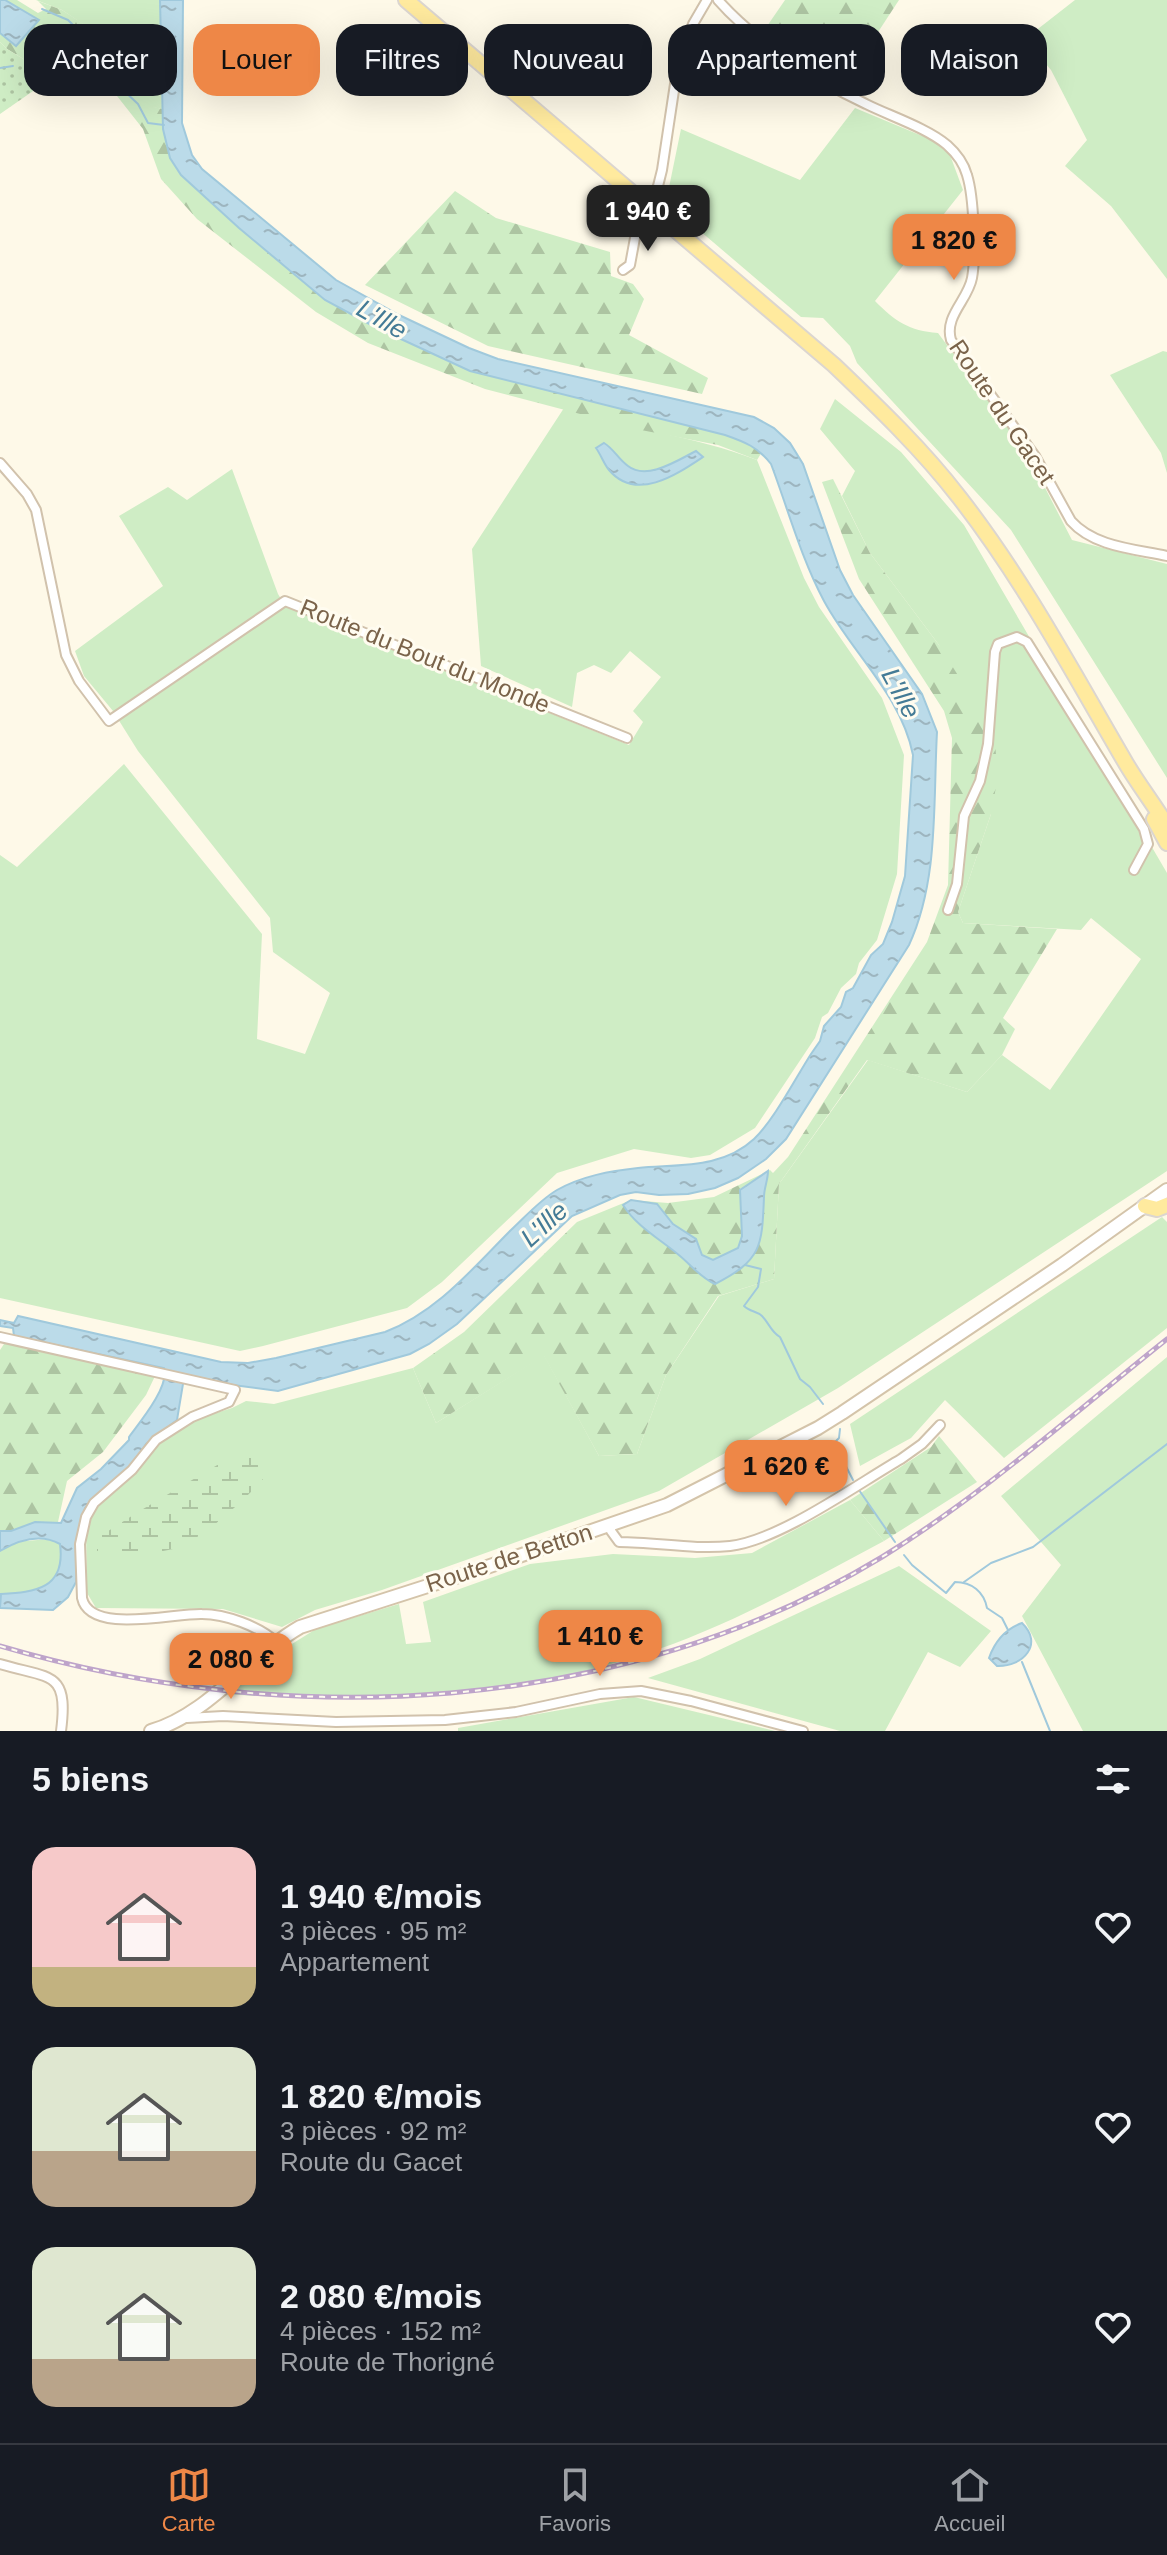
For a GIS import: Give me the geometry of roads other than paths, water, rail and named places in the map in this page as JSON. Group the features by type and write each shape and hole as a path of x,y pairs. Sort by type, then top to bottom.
{"main road":[{"path":"406,0 834,365 921,452 996,546 1167,826"},
{"path":"1127,765 1167,843"},
{"name":"Route de Betton","path":"151,1731 181,1719 276,1642 300,1627 667,1505 818,1428 1062,1265 1167,1190"},
{"path":"1145,1206 1157,1209 1167,1205"}],"street":[{"path":"623,270 630,265 637,227 662,170 678,64 693,24 707,0"},
{"name":"Route du Gacet","path":"718,0 750,33 840,91 935,137 958,156 969,188 972,278 967,295 950,323 951,340 1035,456 1079,530 1105,542 1167,556"},
{"name":"Route du Bout du Monde","path":"0,463 27,494 36,510 66,655 79,681 109,721 285,601 627,738"},
{"path":"948,910 957,884 964,816 980,781 988,744 995,652 998,644 1017,637 1027,642 1144,829 1148,844 1134,870"},
{"path":"0,1337 235,1390 229,1402 192,1417 156,1440 124,1478 94,1503 86,1517 80,1544 83,1605 100,1617 112,1620 204,1614 258,1630 276,1642"},
{"path":"611,1524 611,1531 619,1542 705,1547 730,1546 762,1539 901,1459 922,1444 940,1425"},
{"path":"0,1664 51,1679 59,1685 63,1694 61,1731"},
{"path":"181,1719 197,1716 322,1722 445,1720 516,1712 609,1693 641,1691 803,1731"},
{"path":"269,1731 271,1719"},
{"path":"445,1720 447,1731"}],"water":[{"path":"0,0 39,20 35,24 24,24 24,37 16,46 0,33"},
{"name":"L'Ille","path":"160,0 183,0 182,123 192,155 202,169 336,280 399,315 498,359 754,417 774,428 790,443 803,464 840,570 853,595 922,694 937,732 933,841 919,920 909,945 786,1139 766,1159 738,1178 715,1188 688,1194 636,1192 620,1195 572,1216 457,1324 410,1354 278,1391 182,1374 184,1378 177,1420 146,1444 135,1462 85,1508 76,1543 76,1582 68,1597 53,1610 0,1608 1,1594 25,1592 46,1585 58,1571 61,1559 60,1544 45,1539 21,1541 0,1551 0,1531 11,1531 35,1522 61,1523 77,1488 129,1440 158,1394 165,1376 164,1368 14,1336 13,1328 0,1326 0,1320 14,1323 18,1316 221,1362 248,1363 385,1332 404,1323 453,1288 533,1208 557,1190 576,1181 607,1173 714,1160 728,1156 754,1139 784,1099 820,1041 824,1026 841,1007 846,992 853,988 871,955 883,944 905,876 913,755 907,733 887,694 824,601 766,458 751,446 725,435 470,371 325,300 181,175 170,158 163,129 162,96 177,96 177,24 161,24"},
{"path":"604,443 636,470 662,468 696,451 703,457 656,482 631,484 607,468 596,448"},
{"path":"768,1171 762,1228 756,1250 742,1267 715,1284 642,1226 623,1205 631,1200 657,1204 673,1224 696,1239 702,1255 713,1260 738,1248 742,1236 740,1190"},
{"path":"1022,1623 1031,1639 1028,1653 1015,1663 997,1666 989,1658 994,1646 1001,1636"}],"waterway":[{"path":"42,9 68,20 101,52 121,88 138,104 148,123 164,125"},
{"path":"0,68 13,66"},
{"path":"745,1265 761,1269 758,1287 744,1306 762,1316 780,1337 800,1379 823,1404"},
{"path":"840,1429 839,1438 834,1443 853,1480"},
{"path":"964,1582 991,1563 1033,1547 1167,1444"},
{"path":"859,1490 895,1542"},
{"path":"904,1555 946,1593 955,1582 976,1589 987,1608 1002,1618 1008,1630"},
{"path":"1022,1662 1050,1731"}],"railway":[{"path":"0,1646 110,1673 222,1690 337,1697 451,1693 564,1677 674,1650 781,1610 882,1557 992,1480 1167,1339"}]}
